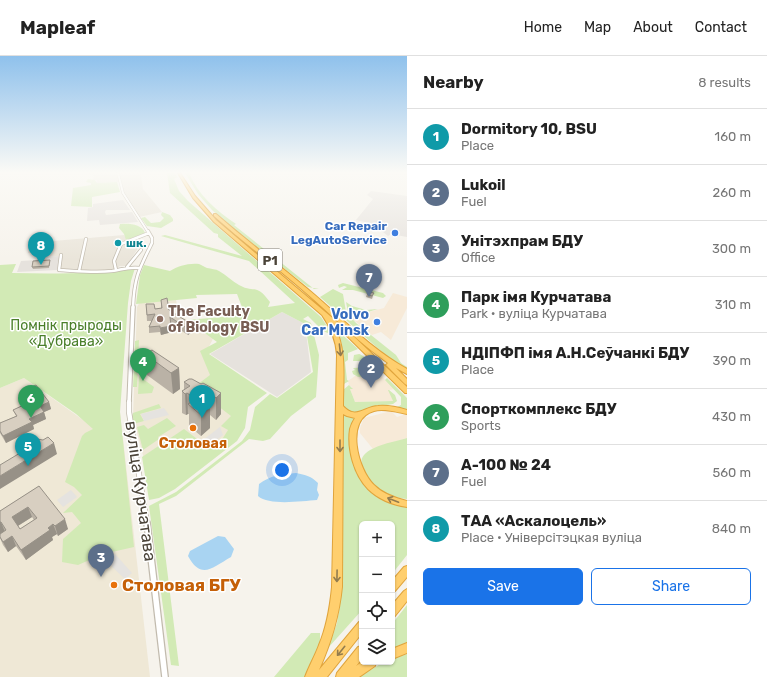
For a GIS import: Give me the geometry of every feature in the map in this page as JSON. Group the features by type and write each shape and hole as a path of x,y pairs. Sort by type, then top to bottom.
{"highway":[{"name":"Р1","path":"198,202 216,221 352,338 407,391"},
{"name":"Р1","path":"203,202 211,211 306,290 371,347 407,382"},
{"path":"310,677 331,627 336,608 339,526 341,368 340,346 334,329 325,315"},
{"path":"371,347 394,365 407,372"},
{"path":"340,407 346,413 355,416 374,409 387,408 407,412"},
{"path":"362,414 354,428 353,438 355,457 360,472 371,487 380,494 407,504"},
{"path":"395,584 407,570"},
{"path":"395,609 407,594"},
{"path":"320,677 359,629"},
{"path":"395,653 407,648"},
{"path":"341,677 359,655"},
{"path":"350,677 367,665"}],"street":[{"path":"116,270 114,261 121,244 149,233 129,202"},
{"name":"вуліца Курчатава","path":"149,233 152,238 152,243 135,281 129,412 145,510 165,677"},
{"path":"79,271 86,239"},
{"path":"127,267 141,250"},
{"path":"60,255 59,270 79,271 116,270 127,267 140,268"}],"shaded area":[{"path":"124,202 130,210 106,210 106,215 132,212 138,222 100,225 99,220 87,221 88,208 93,207 93,204"},
{"path":"129,202 154,202 162,212 139,217"},
{"path":"371,202 407,202 407,237 391,234 388,236 373,224 356,220"},
{"path":"124,235 127,238 125,243 141,244 126,266 120,266 114,270 83,271 63,269 60,267 61,256 38,257 39,252 28,253 29,249 34,248 38,241"},
{"path":"60,256 57,270 17,272 21,261 37,260 38,257"},
{"path":"393,293 407,297 407,308 391,340 381,332 372,335 350,317 384,308"},
{"path":"176,300 179,315 191,320 215,335 204,356 238,416 225,440 210,453 144,459 133,417 137,307 140,302"},
{"path":"282,312 305,324 311,372 277,397 210,354"},
{"path":"380,375 395,389 389,390 393,401 355,402 350,389 352,389 352,387 349,385 348,381 355,376"},
{"path":"24,378 90,425 120,412 150,677 0,677 0,388"},
{"path":"164,408 169,415 144,421 141,414"},
{"path":"391,411 397,417 407,415 407,438 373,449 360,433 360,428 364,418"},
{"path":"220,427 223,435 210,445 203,440"},
{"path":"71,490 77,497 63,507 57,500"},
{"path":"115,554 132,573 125,579 107,562"}],"green space":[{"path":"71,202 92,202 92,207 71,206"},
{"path":"180,202 189,202 321,317 331,332 330,334 323,331 308,316 303,319 311,323 319,355 316,397 291,416 270,439 263,441 249,439 176,496 159,504 179,666 171,665 149,506 176,492 242,441 250,430 255,407 270,394 277,398 313,372 305,324 282,312 209,354 267,393 248,407 245,428 237,441 175,489 159,498 149,500 142,457 184,429 209,448 223,438 228,430 221,426 231,416 218,406 198,384 210,375 200,351 217,342 187,320 245,315 237,294 196,295 197,298 136,304 140,275 144,265 170,271 183,265 199,264 207,268 218,270 236,283 248,289 258,290 270,302 268,307 295,303 249,261 161,236 165,235 242,256 218,237 218,234 214,233"},
{"path":"205,202 209,202 236,224 234,225 313,288 308,287 231,227"},
{"path":"162,212 170,215 173,221 161,228 147,226 141,218 145,217 151,223 160,222 164,218 161,215"},
{"path":"120,224 131,224 138,226 145,233 126,240 124,234 119,228"},
{"name":"Помнік прыроды «Дубрава»","path":"16,264 12,273 74,273 135,268 131,281 128,303 120,412 134,547 103,554 78,565 62,562 63,539 81,523 72,512 63,513 82,495 74,487 65,482 82,436 93,429 76,414 24,378 0,388 0,265"},
{"path":"343,283 383,293 386,296 383,298 353,290 342,290 347,287 344,286 339,288 338,285"},
{"path":"333,289 343,294 346,312 356,323 396,355 401,363 407,367 407,370 391,360 320,297"},
{"path":"346,302 352,306 366,310 378,309 354,316 348,312"},
{"path":"336,329 358,349 348,353 348,360 345,362 347,380 349,381 344,384 341,341"},
{"path":"139,340 137,387 133,387 135,341"},
{"path":"359,354 371,362 382,373 380,375 358,377 353,374 352,371 355,370 353,368 370,367 365,361 353,361 354,355"},
{"path":"139,376 154,387 152,393 138,394"},
{"path":"387,378 407,398 407,411 395,408 401,405 401,397 385,380"},
{"path":"349,385 353,389 350,389 355,402 393,401 388,390 395,395 397,401 393,404 369,408 353,414 344,409 343,390"},
{"path":"159,404 161,408 140,414 144,421 133,424 133,413"},
{"path":"344,415 355,418 350,434 365,483 407,506 407,555 395,570 395,521 359,521 359,613 328,648 337,623 340,603"},
{"path":"167,418 176,426 158,437 159,439 143,450 137,427 144,425 148,429"},
{"path":"407,438 407,499 386,494 376,487 371,482 361,462 364,455 373,449 384,444"},
{"path":"407,605 407,645 395,649 395,629 395,620"},
{"path":"311,633 320,633 320,643 305,677 274,677"},
{"path":"407,654 407,677 358,677 379,665 395,665 395,658"}],"water":[{"path":"296,473 308,476 318,483 317,490 319,495 317,500 278,502 263,499 258,496 259,484 263,481 277,476"},
{"path":"218,536 225,537 234,549 231,557 207,570 198,568 188,556 190,551"}],"building":[{"path":"50,260 49,266 32,267 33,261"},
{"path":"368,292 374,293 372,296 367,294"},
{"path":"167,298 169,310 193,325 188,329 170,317 171,326 160,328 160,326 149,327 155,314 147,315 146,304 154,304 155,309 162,308 161,300"},
{"path":"152,350 179,368 171,373 145,354"},
{"path":"189,379 201,384 203,383 221,393 216,398 209,393 206,396 198,390 190,395 187,393 185,394 182,391 190,386 184,382"},
{"path":"36,385 49,402 40,406 44,412 29,419 32,422 3,436 0,431 0,423 17,416 13,410 28,403 21,392"},
{"path":"198,398 210,407 201,415 188,404"},
{"path":"48,437 54,443 0,476 0,465 35,444 37,439 43,440"},
{"path":"39,486 65,519 55,526 53,524 48,528 50,530 21,550 12,536 3,542 0,537 0,534 6,530 0,522 0,511","holes":["28,507 37,518 20,529 12,517"]}],"place":[{"name":"Car Repair LegAutoService","path":"395,233"},
{"name":"шк.","path":"118,243"},
{"name":"ТАА «Аскалоцель»","path":"41,265"},
{"name":"А-100 № 24","path":"369,297"},
{"name":"The Faculty of Biology BSU","path":"160,319"},
{"name":"Volvo Car Minsk","path":"377,322"},
{"name":"Парк імя Курчатава","path":"143,381"},
{"name":"Lukoil","path":"371,388"},
{"name":"Спорткомплекс БДУ","path":"31,418"},
{"name":"Dormitory 10, BSU","path":"202,418"},
{"name":"Столовая","path":"193,428"},
{"name":"НДІПФП імя А.Н.Сеўчанкі БДУ","path":"28,466"},
{"name":"Унітэхпрам БДУ","path":"101,577"},
{"name":"Столовая БГУ","path":"114,585"}]}
